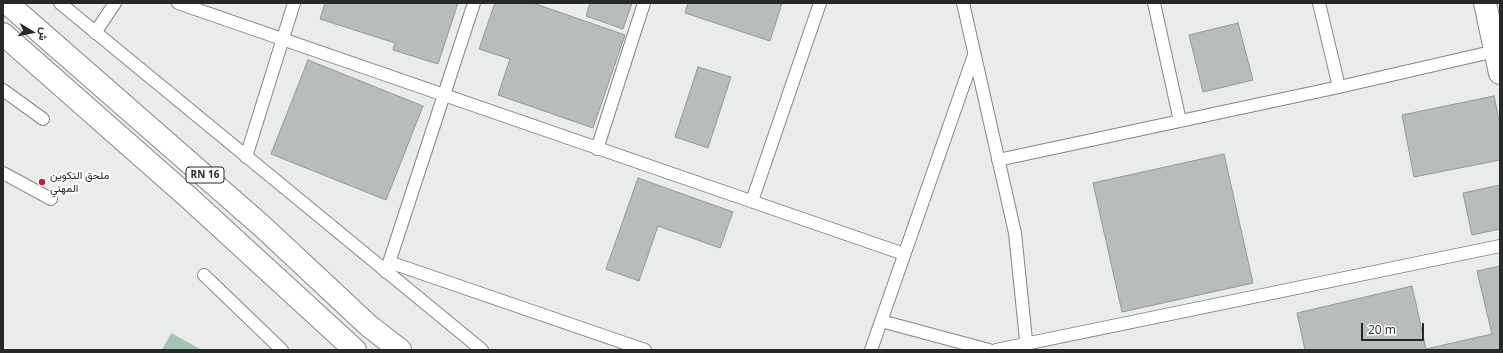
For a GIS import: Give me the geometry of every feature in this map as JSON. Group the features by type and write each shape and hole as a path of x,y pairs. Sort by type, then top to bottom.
{"main road":[{"name":"RN 16","path":"7,3 257,222 369,326 400,350"},
{"path":"1485,3 1498,51 1500,73"},
{"name":"RN 16","path":"3,34 188,197 354,350"}],"lane":[{"path":"60,3 246,157 388,267 482,350"},
{"path":"95,33 115,3"},
{"path":"178,3 904,254"},
{"path":"246,157 294,3"},
{"path":"388,267 474,3"},
{"path":"597,149 644,3"},
{"path":"752,201 820,3"},
{"path":"963,3 1015,233 1027,347"},
{"path":"1154,3 1180,121"},
{"path":"1319,3 1338,87"},
{"path":"998,160 1498,51"},
{"path":"871,350 974,54"},
{"path":"3,90 42,119"},
{"path":"3,173 51,199"},
{"path":"996,350 1027,347 1500,246"},
{"path":"388,267 645,350"},
{"path":"204,275 282,350"},
{"path":"881,321 989,350"}],"green space":[{"path":"171,333 202,350 162,350"}],"building":[{"path":"325,3 458,3 438,64 393,50 395,43 320,19"},
{"path":"495,3 533,3 625,35 593,128 498,95 510,59 479,49"},
{"path":"590,3 632,3 623,29 586,16"},
{"path":"688,3 782,3 770,41 685,13"},
{"path":"1238,23 1253,80 1203,92 1189,35"},
{"path":"308,60 423,106 386,200 271,154"},
{"path":"698,67 731,77 708,148 675,137"},
{"path":"1494,96 1500,125 1500,160 1414,177 1402,115"},
{"path":"1224,154 1253,283 1122,312 1093,183"},
{"path":"638,178 733,212 720,248 658,226 639,281 606,269"},
{"path":"1500,185 1500,229 1472,235 1463,193"},
{"path":"1500,266 1500,350 1305,350 1297,313 1412,286 1426,349 1492,334 1477,271"}],"place":[{"name":"ملحق التكوين المهني","path":"42,182"}]}
